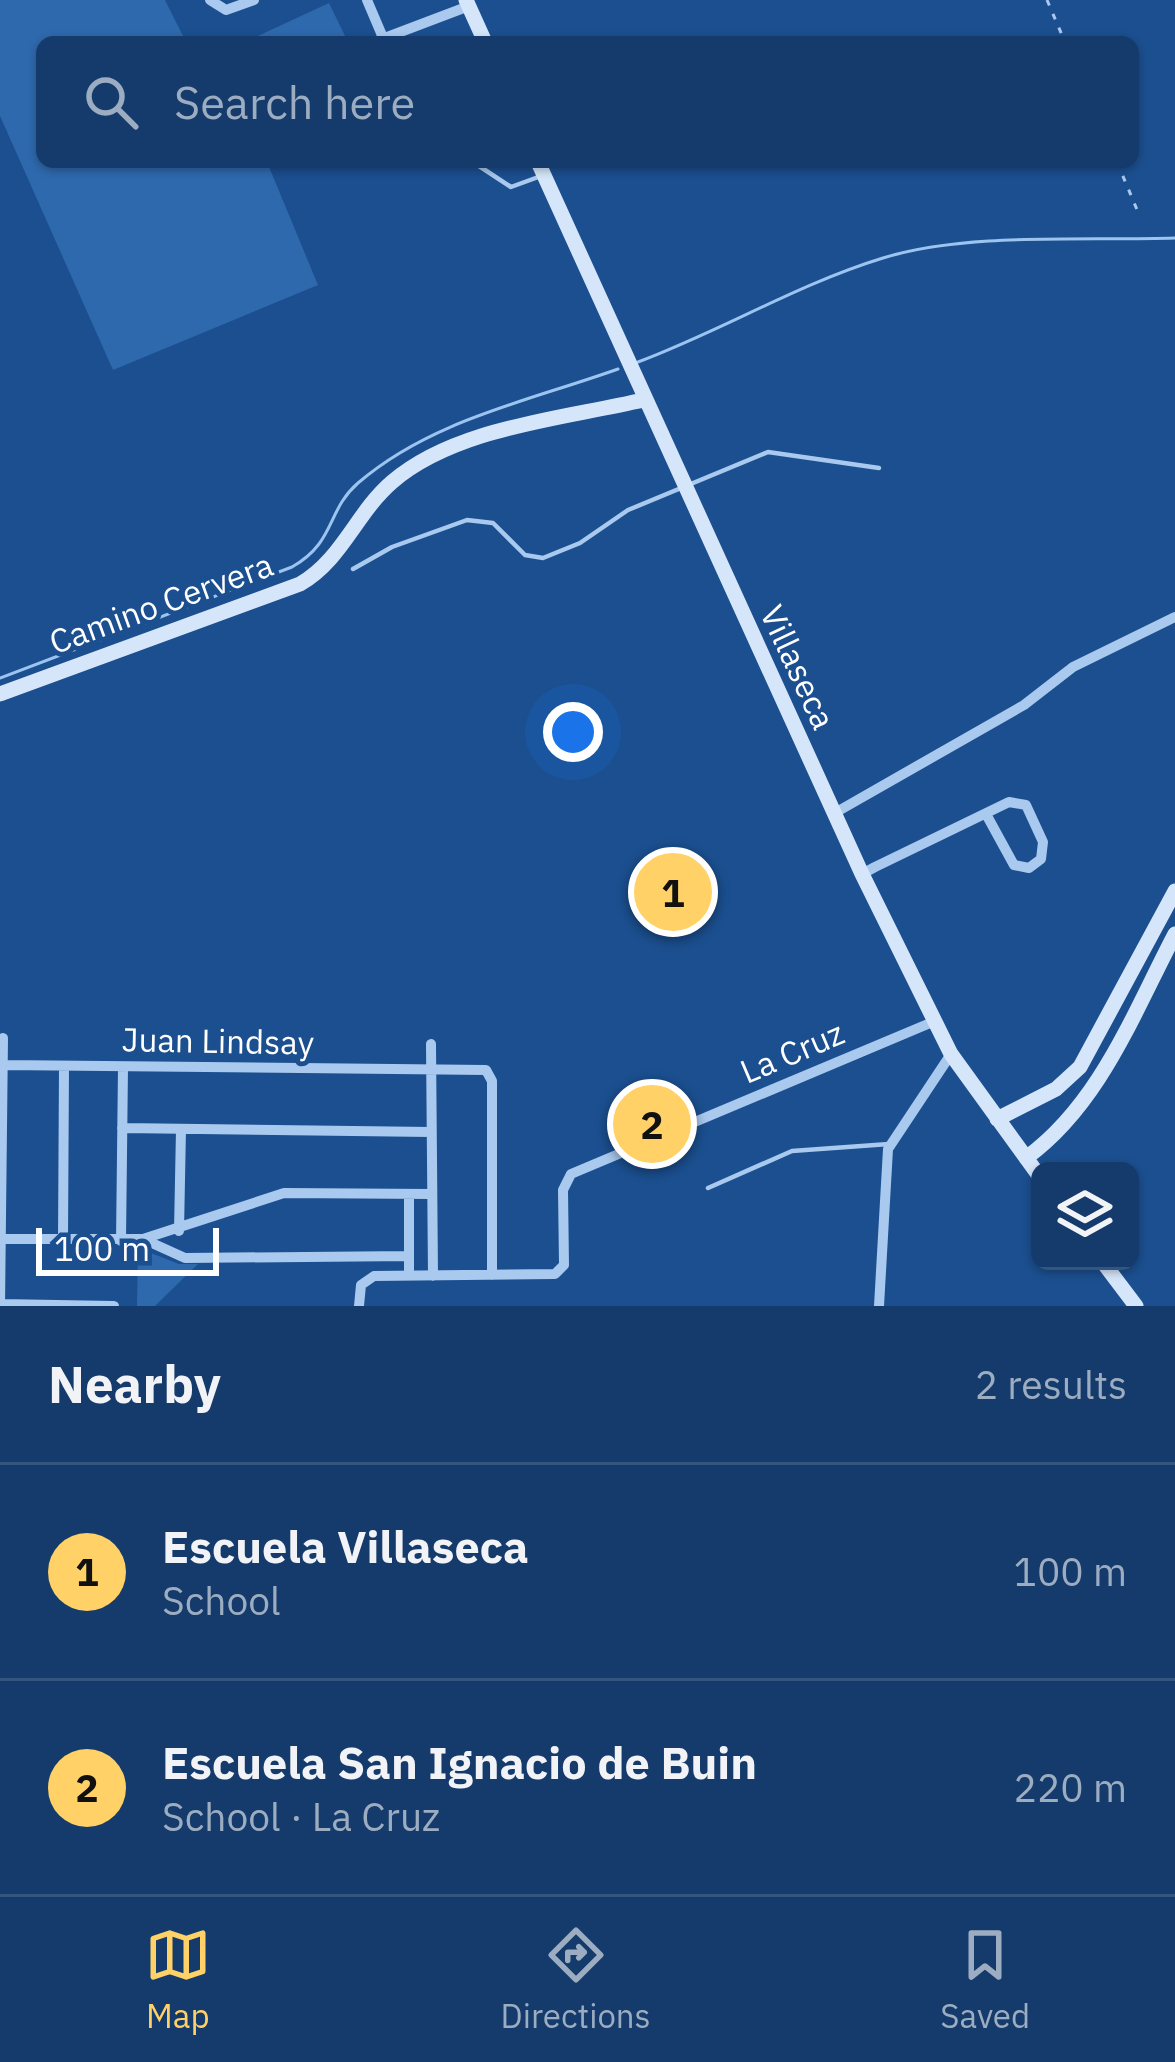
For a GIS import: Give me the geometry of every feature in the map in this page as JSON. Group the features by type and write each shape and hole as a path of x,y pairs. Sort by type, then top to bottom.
{"street":[{"path":"210,0 232,10 254,0"},
{"path":"367,0 378,36"},
{"path":"391,36 468,3 482,36"},
{"name":"Villaseca","path":"541,168 682,488 862,874 951,1054 1031,1165"},
{"name":"Camino Cervera","path":"0,694 300,584 327,565 386,488 429,458 477,440 644,400"},
{"path":"833,814 1024,705 1073,667 1175,617"},
{"path":"862,874 986,814 1013,801 1025,806 1044,846 1037,863 1025,868 1011,862 986,814"},
{"path":"997,1119 1056,1089 1080,1066 1175,891"},
{"path":"1026,1158 1062,1129 1091,1093 1175,934"},
{"name":"La Cruz","path":"359,1306 359,1288 367,1279 555,1274 562,1269 563,1190 572,1174 935,1021"},
{"path":"4,1038 0,1305 114,1306"},
{"path":"431,1044 433,1276"},
{"path":"879,1306 890,1144 951,1054"},
{"name":"Juan Lindsay","path":"3,1065 431,1072 479,1068 491,1078 492,1275"},
{"path":"63,1240 64,1066"},
{"path":"121,1240 123,1067"},
{"path":"122,1128 431,1132"},
{"path":"179,1231 181,1129"},
{"path":"0,1239 143,1239 179,1231 250,1200 284,1193 431,1194"},
{"path":"409,1194 410,1276"},
{"path":"143,1239 185,1258 410,1256"},
{"path":"1108,1270 1128,1303"}],"lane":[{"path":"481,168 511,187 541,168"},
{"path":"353,569 392,547 467,520 493,523 525,555 543,558 580,543 628,510 768,452 879,468"},
{"path":"709,1188 792,1151 890,1144"}],"path":[{"path":"1047,0 1062,36"},
{"path":"1120,168 1138,212"}],"shaded area":[{"path":"0,0 165,0 183,36 36,36 36,168 269,168 318,285 113,370 0,116"},
{"path":"329,3 345,36 258,36"},
{"path":"138,1248 179,1264 198,1264 155,1306 137,1306"}],"waterway":[{"path":"638,362 821,281 917,250 1027,239 1175,238"},
{"path":"0,678 292,567 324,537 348,494 386,461 482,414 618,369"}],"place":[{"name":"Escuela Villaseca","path":"673,892"},
{"name":"Escuela San Ignacio de Buin","path":"652,1124"}]}
